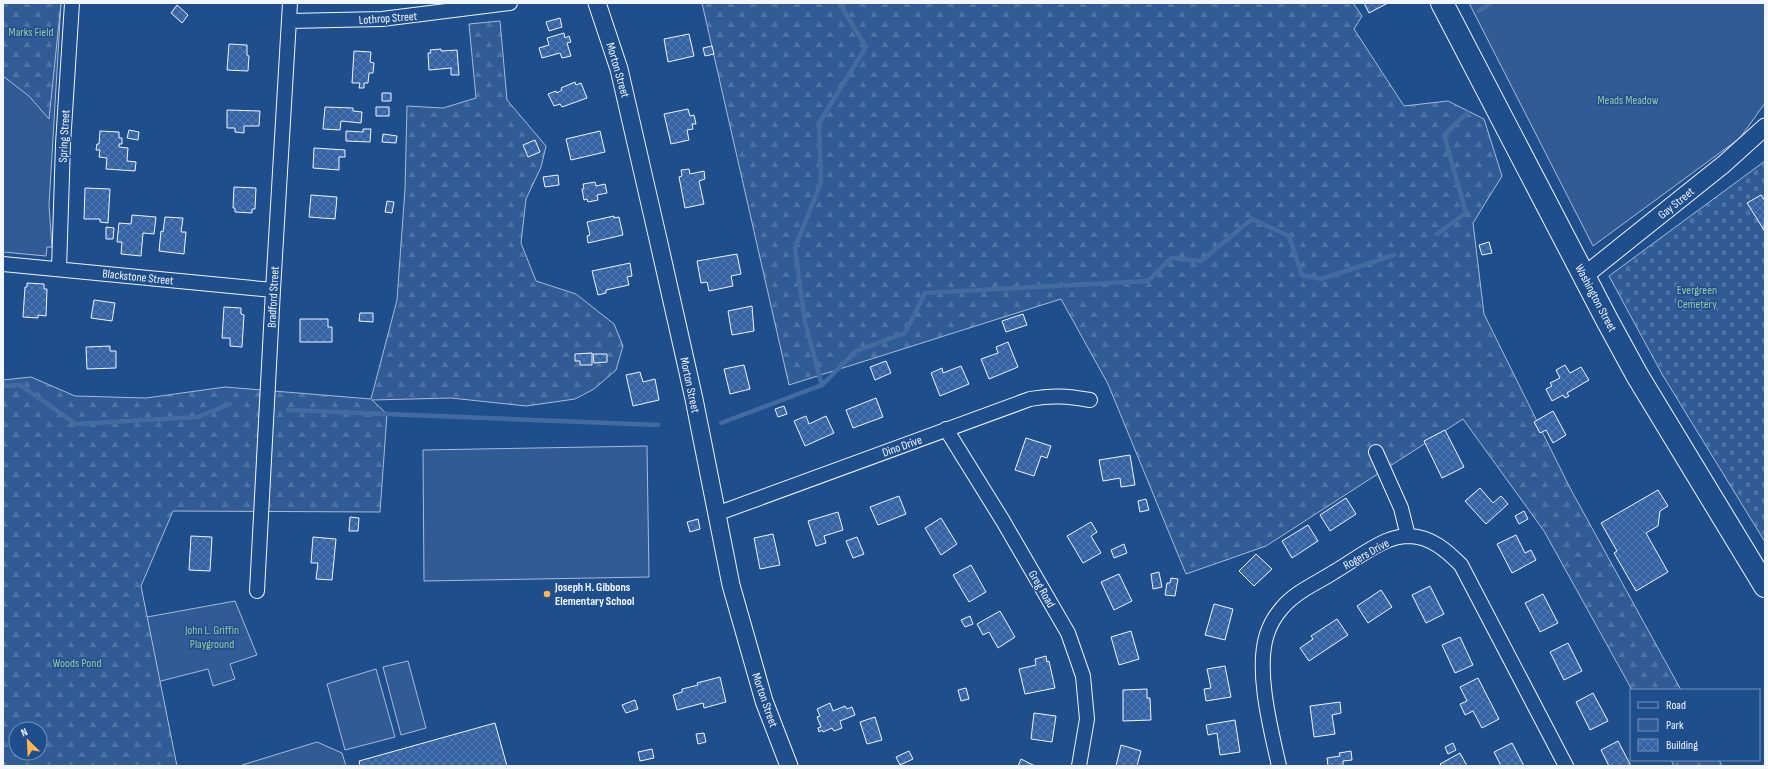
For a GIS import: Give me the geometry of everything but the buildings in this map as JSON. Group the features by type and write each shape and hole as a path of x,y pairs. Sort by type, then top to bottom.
{"main road":[{"name":"Washington Street","path":"1442,3 1584,276 1647,391 1765,586"}],"street":[{"name":"Spring Street","path":"59,269 63,144 72,3"},
{"name":"Bradford Street","path":"257,591 290,3"},
{"name":"Lothrop Street","path":"289,21 396,18 510,3"},
{"name":"Morton Street","path":"597,3 619,69 678,328 736,604 764,701 790,766"},
{"name":"Gay Street","path":"1584,276 1724,164 1765,127"},
{"name":"Blackstone Street","path":"3,264 273,290"},
{"name":"Dino Drive","path":"716,514 1030,399 1048,395 1062,395 1090,400"},
{"name":"Greg Road","path":"946,429 1003,521 1068,633 1083,676 1087,719 1079,766"},
{"path":"1376,452 1401,508 1408,536"},
{"name":"Rogers Drive","path":"1279,766 1264,679 1264,652 1267,635 1273,621 1282,608 1297,595 1374,548 1396,538 1408,536 1418,537 1442,547 1461,565 1566,766"}],"green space":[{"name":"Marks Field","path":"3,3 61,3 49,205 52,247 47,247 46,256 3,252"},
{"path":"3,3 61,3 49,119 29,96 3,76"},
{"path":"702,3 1353,3 1362,16 1354,29 1404,106 1448,101 1484,119 1502,176 1473,223 1484,314 1570,488 1680,689 1631,689 1544,531 1463,419 1266,546 1186,574 1108,384 1061,299 789,385"},
{"name":"Meads Meadow","path":"1471,3 1765,3 1765,103 1740,138 1593,246 1470,5"},
{"name":"Woods Pond","path":"500,21 507,100 546,146 541,167 526,199 521,243 536,281 576,294 614,324 623,346 616,370 594,389 575,399 526,406 451,398 372,400 387,414 380,512 173,511 141,586 177,766 3,766 3,380 31,377 75,396 146,398 225,387 371,399 397,300 405,189 407,106 443,108 476,98 469,24"},
{"name":"Evergreen Cemetery","path":"1765,161 1765,542 1662,374 1609,276"},
{"path":"647,446 649,577 424,581 423,450"},
{"name":"John L. Griffin Playground","path":"235,601 257,655 230,664 235,679 213,686 208,669 157,682 147,617"},
{"path":"408,661 426,728 401,735 383,667"},
{"path":"376,669 395,737 345,750 327,684"},
{"path":"317,742 342,753 346,766 239,766"},
{"path":"1672,761 1720,761 1722,766 1674,766"}],"waterway":[{"path":"822,385 805,322 795,248 821,182 819,123 866,47 843,9 843,3"},
{"path":"1479,11 1491,3"},
{"path":"1437,234 1466,213 1444,135 1467,113"},
{"path":"721,423 822,385 856,351 905,333 925,293 1148,281 1171,258 1201,261 1252,219 1289,236 1302,275 1321,279 1394,255"},
{"path":"3,386 20,385 76,424 198,417 230,404"},
{"path":"288,410 658,425"}],"place":[{"name":"Joseph H. Gibbons Elementary School","path":"547,594"}]}
